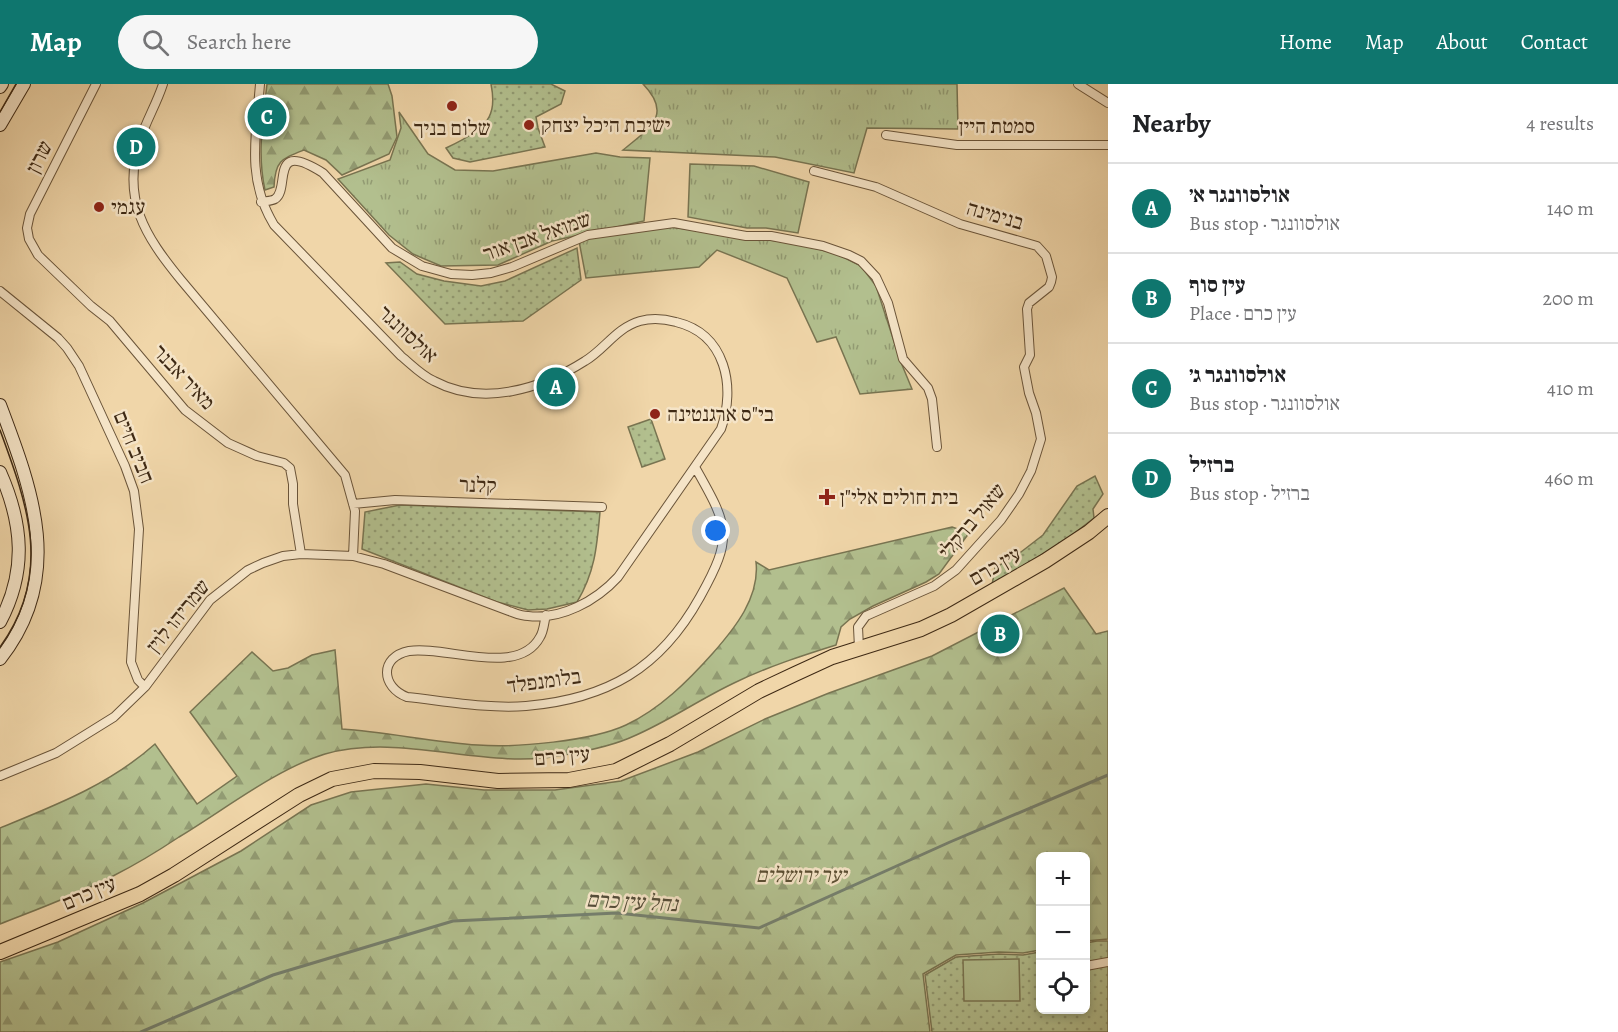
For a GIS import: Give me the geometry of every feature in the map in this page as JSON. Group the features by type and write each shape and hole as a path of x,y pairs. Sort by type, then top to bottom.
{"main road":[{"path":"0,126 24,84"},
{"path":"0,405 31,498 39,550 35,585 26,616 15,639 0,659"},
{"path":"0,472 12,504 19,546 14,589 0,622"},
{"name":"עין כרם","path":"0,952 140,894 174,875 299,795 332,779 374,771 420,772 498,781 569,780 616,771 670,744 759,691 832,657 921,629 968,606 1073,544 1108,516"}],"street":[{"name":"שרון","path":"33,249 27,228 30,214 96,84"},
{"path":"164,84 140,139 132,178 138,213 143,227 181,280 345,475 355,521 353,556"},
{"name":"אולסוונגר","path":"260,84 254,168 261,202 274,225 420,373 435,382 473,393 496,394 528,389 587,361 615,334 642,321 668,320 683,323 696,330 708,340 725,366 729,397 721,429 618,578 607,589 582,605 546,615"},
{"path":"1077,84 1108,102"},
{"name":"סמטת היין","path":"886,135 957,145 1108,145"},
{"name":"שמואל אבן אור","path":"261,202 275,199 280,193 282,172 287,164 294,161 312,166 323,173 392,248 423,266 451,274 491,273 512,267 588,235 674,223 718,229 746,236 771,236 823,246 861,261 876,278 888,303 903,359 928,388 932,399 937,447"},
{"name":"בנימינה","path":"814,171 876,187 960,224 1037,246 1046,256 1052,277 1049,287 1029,303 1027,309 1030,355 1024,367"},
{"name":"מאיר אבנר","path":"33,249 91,306 110,321 185,410 228,444 257,456 284,463 290,468 293,484 292,504 301,554"},
{"name":"חביב חיים","path":"0,291 67,348 79,366 125,466 134,491 139,529 131,662 138,680 145,687"},
{"name":"שאול ברקלי","path":"859,648 858,627 866,616 946,578 966,560 1001,520 1019,494 1031,471 1041,440 1024,367"},
{"name":"בלומנפלד","path":"546,615 541,636 535,645 516,656 490,658 428,651 401,653 392,659 387,667 390,686 397,693 407,697 525,706 595,691 614,684 648,664 685,622 712,574 722,550 724,532 721,520 695,467"},
{"name":"קלנר","path":"353,504 395,500 602,507"},
{"name":"שמריהו לוין","path":"0,776 56,753 99,728 122,710 145,687 199,612 223,588 263,562 301,554 353,556 384,564 509,611 528,616 546,615"},
{"path":"1090,965 1108,962"}],"green space":[{"path":"267,84 388,84 392,96 397,137 389,154 342,175 326,160 304,150 281,162 276,172 274,187 265,190 261,150"},
{"path":"491,84 551,84 565,91 561,104 536,117 545,147 470,162 453,158 446,148 476,131 489,117 493,101"},
{"path":"643,84 957,84 958,129 867,128 854,173 775,157 623,150 648,128 657,113 652,95"},
{"path":"399,112 428,154 455,170 493,171 596,153 650,158 644,221 552,241 498,265 441,266 413,254 389,235 338,179 390,160 401,128"},
{"path":"690,164 754,166 809,182 798,233 766,228 747,228 688,217"},
{"path":"663,226 799,244 837,254 861,266 876,286 912,389 860,394 836,337 817,342 787,278 717,250 699,267 586,278 579,241"},
{"path":"577,248 581,280 523,321 445,324 386,263 400,262 417,274 444,281 481,286 505,281"},
{"path":"651,419 665,459 642,467 628,427"},
{"path":"1095,476 1103,494 1093,509 1094,518 1063,542 992,585 995,568 1043,535 1077,486"},
{"path":"400,505 600,512 596,548 588,580 577,602 547,609 528,610 497,602 362,549 365,512"},
{"path":"952,527 969,533 939,574 850,619 841,627 836,645 746,677 626,740 591,750 534,759 384,747 354,748 325,754 269,780 155,853 121,872 71,896 0,924 0,828 101,783 155,744 197,804 237,776 190,712 252,652 273,671 288,668 312,655 335,650 342,729 494,746 574,739 611,731 626,725 662,703 683,684 721,643 744,611 754,587 756,562 769,570"},
{"name":"יער ירושלים","path":"1064,588 1096,634 1108,631 1108,939 1090,941 1090,852 1036,852 1036,951 956,955 923,974 930,1032 0,1032 0,962 58,942 143,903 241,851 311,805 351,792 426,784 484,790 555,790 621,781 698,752 765,719 829,693 932,656"},
{"path":"1108,941 1108,1032 932,1032 925,975 956,957 1036,953 1036,1014 1090,1014 1090,942"},
{"path":"1019,959 1020,1001 964,1001 963,960"}],"waterway":[{"name":"נחל עין כרם","path":"141,1032 273,975 453,921 617,913 759,928 950,842 1108,775"}],"tram line":[{"path":"0,112 16,84"},
{"path":"0,430 26,513 31,566 26,593 16,620 0,647"}],"place":[{"name":"שלום בניך","path":"452,106"},
{"name":"אולסוונגר ג׳","path":"267,117"},
{"name":"ישיבת היכל יצחק","path":"529,125"},
{"name":"ברזיל","path":"136,147"},
{"name":"עגמי","path":"99,207"},
{"name":"אולסוונגר א׳","path":"556,387"},
{"name":"בי\"ס ארגנטינה","path":"655,414"},
{"name":"בית חולים אלי\"ן","path":"827,497"},
{"name":"עין סוף","path":"1000,634"}]}
